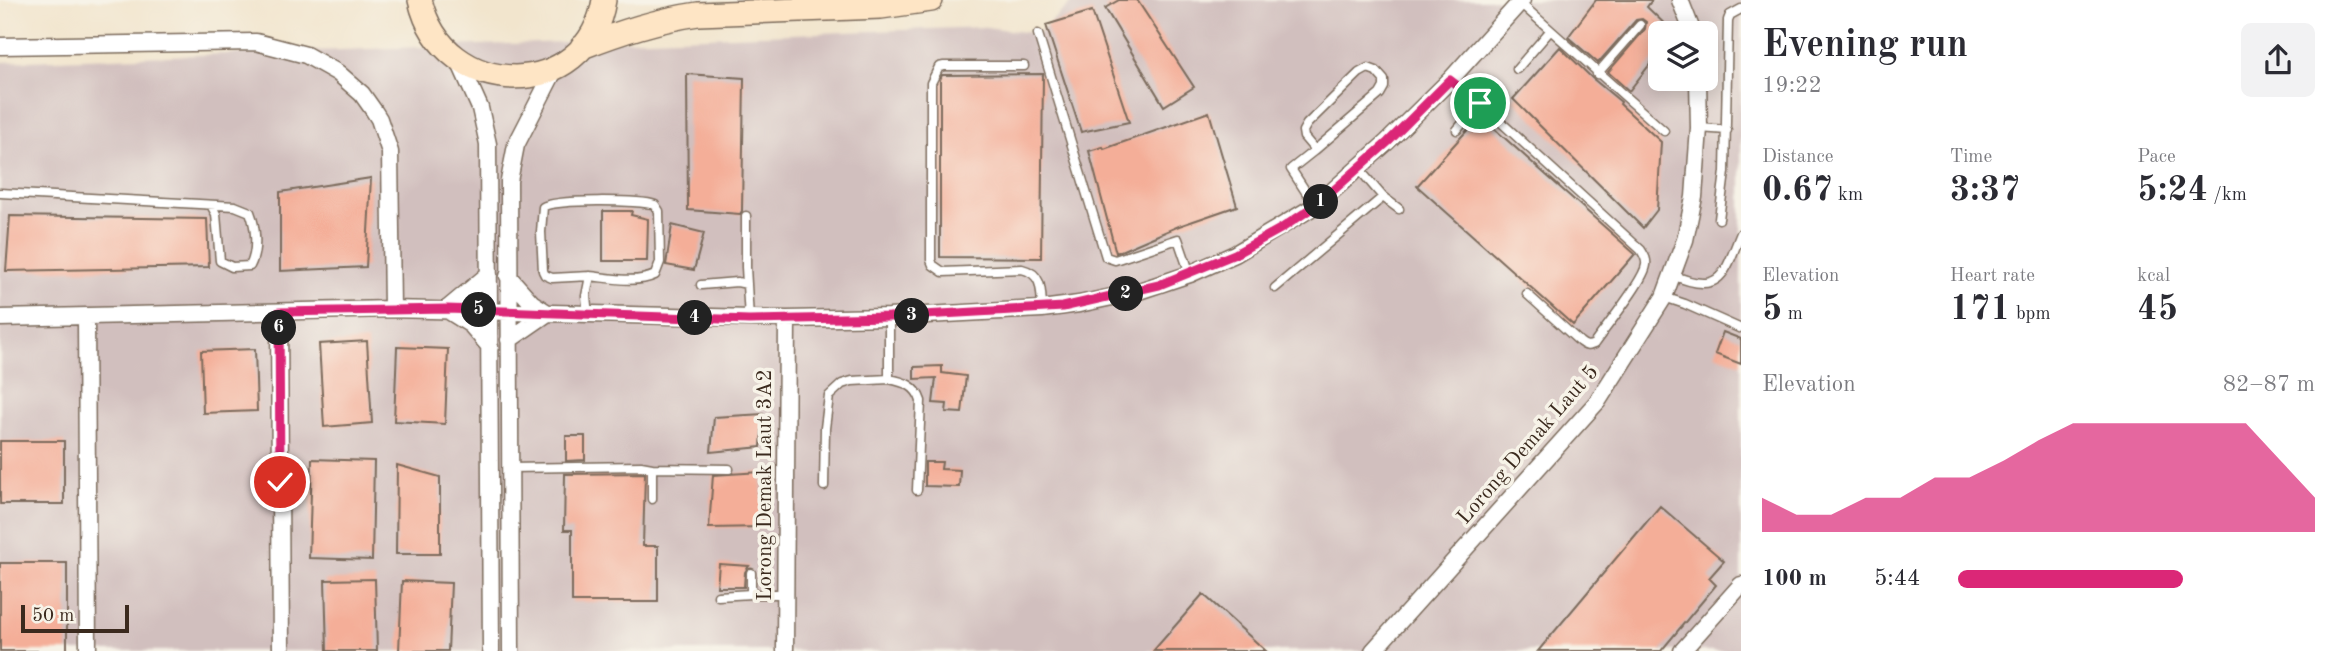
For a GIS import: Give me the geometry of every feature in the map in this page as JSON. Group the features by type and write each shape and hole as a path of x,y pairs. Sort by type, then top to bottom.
{"main road":[{"path":"418,5 432,33 459,61 474,69 506,78 524,77 556,67 582,47 595,29 604,0"},
{"path":"582,47 632,28 675,17 881,7 932,0"}],"street":[{"path":"1680,0 1688,21"},
{"path":"0,318 392,309 749,320 889,317 1063,307 1136,292 1190,274 1235,254 1318,204 1359,169 1450,80 1521,1"},
{"path":"0,46 256,42 306,55 338,73 362,94 374,111 390,152 392,309"},
{"path":"459,61 480,108 488,144 491,651"},
{"path":"511,651 509,181 512,162 524,127 556,67"},
{"name":"Lorong Demak Laut 5","path":"1373,651 1598,401 1664,297 1685,240 1694,197 1699,128 1698,91"},
{"path":"447,309 489,274"},
{"path":"508,276 532,303 548,313"},
{"path":"447,309 471,325 489,347"},
{"path":"279,312 281,651"},
{"path":"509,340 548,313"},
{"path":"86,317 88,651"},
{"name":"Lorong Demak Laut 3A2","path":"785,651 786,319"},
{"path":"1682,651 1741,585"}],"lane":[{"path":"1521,1 1597,74 1664,131"},
{"path":"1720,219 1727,130 1728,20 1730,15 1741,9"},
{"path":"1597,74 1640,24"},
{"path":"1517,69 1550,31"},
{"path":"1038,34 1106,257 1115,260 1178,239 1190,274"},
{"path":"1024,66 944,66 934,73 931,83 931,260 933,265 943,272 1022,269 1031,272 1040,282 1042,309"},
{"path":"1315,150 1304,137 1303,131 1307,124 1362,70 1368,68 1380,74 1384,80 1380,94 1315,150 1291,169 1318,204"},
{"path":"1450,80 1480,103 1641,250 1645,258 1646,264 1641,278 1590,346 1583,345 1527,294"},
{"path":"1457,130 1480,103"},
{"path":"1699,128 1727,130"},
{"path":"1359,169 1383,197 1399,209"},
{"path":"0,194 235,206 250,212 253,219 255,247 250,266 232,267 220,261 216,214 211,205"},
{"path":"1275,288 1383,197"},
{"path":"646,202 655,205 659,211 660,262 655,275 647,279 590,276 552,278 545,275 541,232 545,204 646,202"},
{"path":"746,216 749,320"},
{"path":"1673,275 1698,284 1712,282 1728,268 1741,233"},
{"path":"588,315 586,296 590,276"},
{"path":"701,285 727,282 747,284"},
{"path":"1664,297 1739,328"},
{"path":"889,317 890,379"},
{"path":"824,486 825,428 829,396 842,384 852,381 890,379 903,381 915,388 921,401 917,490"},
{"path":"510,468 729,468"},
{"path":"652,468 652,499"},
{"path":"751,573 751,594"},
{"path":"718,596 784,594"}],"shaded area":[{"path":"1074,0 1741,0 1741,651 0,651 0,62 986,27 1038,34"}],"building":[{"path":"1119,0 1137,0 1194,87 1164,106 1105,8"},
{"path":"1596,0 1652,0 1647,7 1662,21 1648,21 1648,67 1629,91 1608,72 1645,29 1646,22 1642,19 1636,20 1598,63 1568,37"},
{"path":"1092,11 1129,122 1081,132 1046,25"},
{"path":"1560,47 1661,142 1657,210 1643,228 1513,99"},
{"path":"687,74 744,78 740,214 688,210"},
{"path":"1043,74 1041,258 940,257 942,75"},
{"path":"1209,112 1237,206 1179,226 1116,253 1089,151 1103,147 1104,149"},
{"path":"1480,116 1635,254 1573,325 1417,186"},
{"path":"371,178 366,267 280,271 280,192"},
{"path":"603,211 632,211 631,215 648,219 647,261 603,261"},
{"path":"10,216 207,219 209,267 6,271"},
{"path":"672,225 704,233 694,270 666,265"},
{"path":"1723,332 1741,339 1741,364 1715,354"},
{"path":"367,341 372,423 324,427 319,344"},
{"path":"397,347 448,349 445,424 394,421"},
{"path":"255,349 257,411 203,413 201,351"},
{"path":"942,366 942,373 966,376 962,413 946,412 947,404 933,403 936,378 914,379 914,367"},
{"path":"763,414 761,447 711,452 714,417"},
{"path":"566,436 585,436 585,460 566,461"},
{"path":"0,441 64,441 64,504 0,504"},
{"path":"312,459 374,461 372,560 309,558"},
{"path":"925,462 942,462 941,469 960,470 959,487 925,486"},
{"path":"397,465 440,477 440,554 396,554"},
{"path":"761,472 763,527 709,528 713,475"},
{"path":"645,473 643,546 658,546 658,602 572,602 572,530 564,530 565,474"},
{"path":"1660,506 1724,561 1709,578 1716,585 1661,651 1538,651"},
{"path":"0,563 67,563 67,651 0,651"},
{"path":"719,564 749,566 745,572 744,587 717,587"},
{"path":"375,579 377,651 327,651 325,580"},
{"path":"402,581 451,583 448,651 399,651"},
{"path":"1203,594 1266,651 1153,651"}],"route":[{"path":"280,482 279,312 447,309 749,320 889,317 1063,307 1136,292 1190,274 1235,254 1282,228 1318,204 1359,169 1450,80 1480,103"}]}
